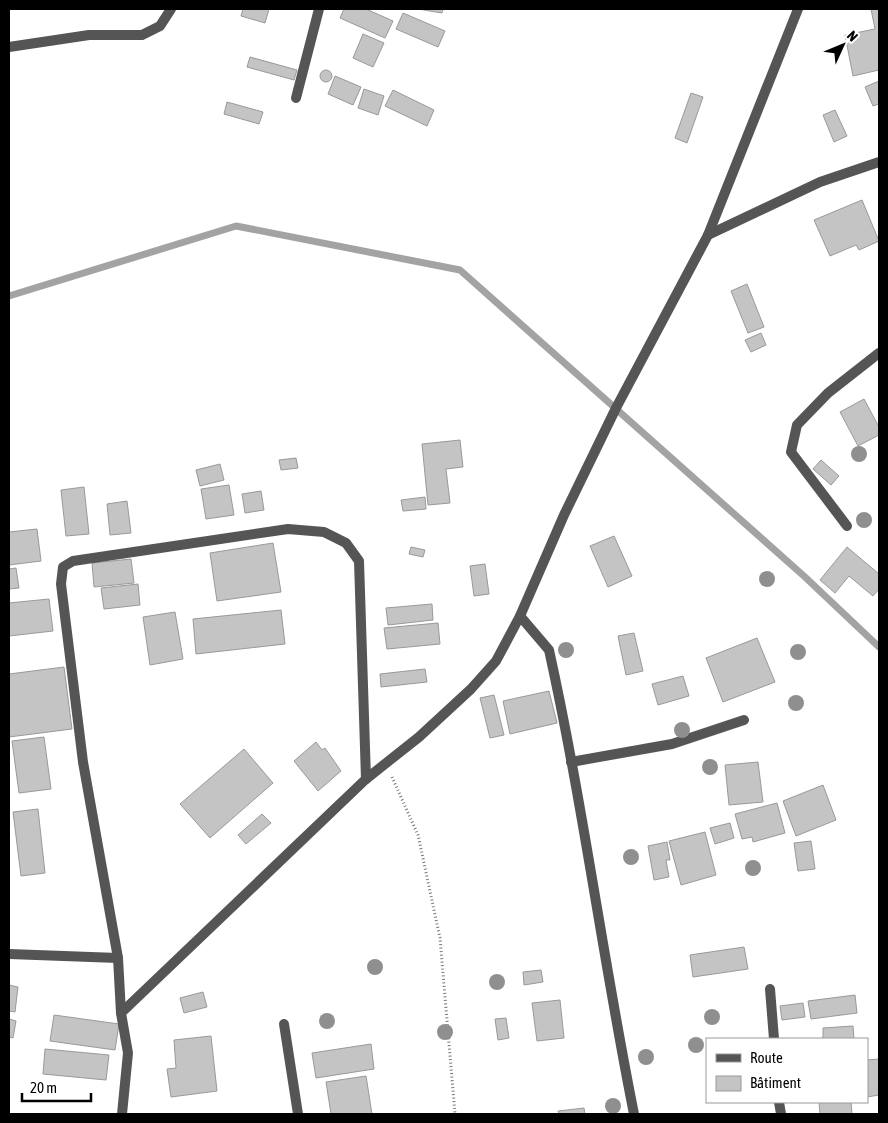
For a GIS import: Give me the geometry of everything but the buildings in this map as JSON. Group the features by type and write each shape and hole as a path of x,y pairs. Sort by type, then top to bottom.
{"street":[{"path":"9,47 89,36 142,35 160,26 171,9"},
{"path":"296,98 319,9"},
{"path":"121,1013 366,779 419,736 477,682 496,661 520,616 564,515 616,408 708,235 798,9"},
{"path":"708,235 820,182 879,162"},
{"path":"847,526 791,452 797,425 828,393 879,353"},
{"path":"122,1114 128,1053 121,1013 118,958 83,762 61,584 63,566 73,561 288,529 324,532 346,543 359,561 366,779"},
{"path":"520,616 549,650 604,942 612,1007 634,1114"},
{"path":"571,762 672,744 744,720"},
{"path":"9,954 118,958"},
{"path":"770,990 774,1038"},
{"path":"284,1024 298,1114"}],"path":[{"path":"386,763 418,834 440,938 455,1114"}],"waterway":[{"path":"9,296 236,226 460,270 805,577 879,647"}]}
